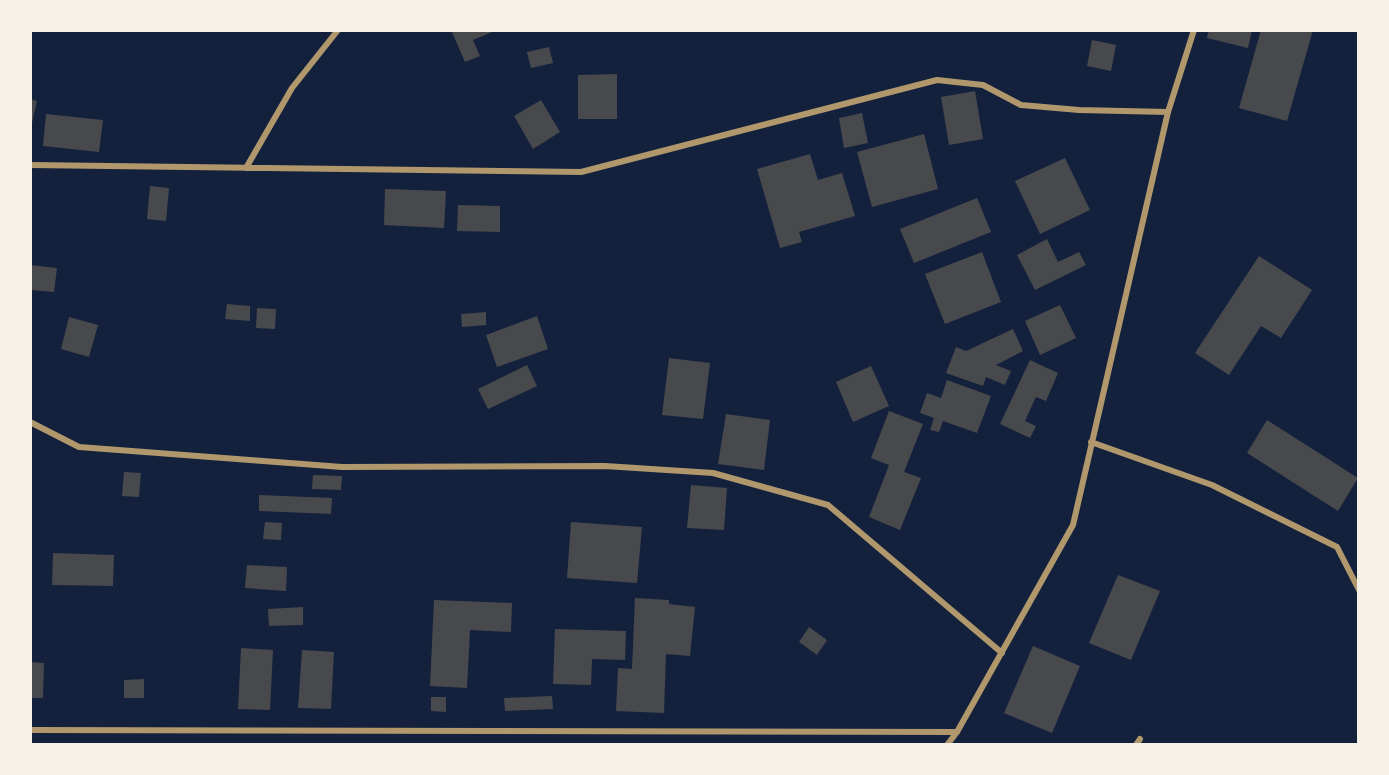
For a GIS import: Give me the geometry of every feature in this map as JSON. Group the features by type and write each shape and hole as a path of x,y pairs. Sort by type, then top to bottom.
{"street":[{"path":"246,168 292,88 338,30"},
{"path":"948,745 1073,525 1167,112 1194,30"},
{"path":"30,165 581,172 937,80 983,84 1021,105 1079,110 1167,112"},
{"path":"30,422 80,447 342,467 605,466 713,473 828,505 1002,652"},
{"path":"1091,442 1212,485 1337,547 1359,590"},
{"path":"30,730 957,732"}],"building":[{"path":"451,30 497,30 473,40 480,56 465,62"},
{"path":"1209,30 1252,30 1248,48 1207,38"},
{"path":"1261,30 1313,30 1287,121 1239,108"},
{"path":"1092,40 1116,45 1111,71 1087,66"},
{"path":"549,47 553,63 531,68 527,52"},
{"path":"617,74 617,119 578,119 578,75"},
{"path":"975,91 983,139 949,145 941,97"},
{"path":"30,99 37,101 31,127 30,127"},
{"path":"541,100 560,132 533,149 514,116"},
{"path":"862,113 868,143 844,148 839,118"},
{"path":"46,114 103,120 99,152 43,146"},
{"path":"924,134 938,189 872,207 857,152"},
{"path":"810,154 818,180 842,173 855,216 799,232 802,242 780,248 757,169"},
{"path":"1065,158 1090,210 1040,234 1015,181"},
{"path":"150,186 169,188 166,221 147,219"},
{"path":"385,189 446,191 444,228 384,225"},
{"path":"977,198 991,232 914,263 900,229"},
{"path":"458,205 500,206 500,232 457,231"},
{"path":"1047,239 1058,262 1079,252 1086,265 1035,290 1017,255"},
{"path":"982,252 1001,302 945,324 925,274"},
{"path":"1259,256 1312,290 1281,338 1261,326 1229,375 1195,353"},
{"path":"30,265 57,268 54,292 30,290"},
{"path":"227,304 250,306 250,321 225,319"},
{"path":"1060,305 1076,338 1040,355 1025,321"},
{"path":"257,308 276,309 275,329 256,328"},
{"path":"486,312 486,325 462,327 461,314"},
{"path":"537,316 548,349 497,367 486,335"},
{"path":"69,317 98,325 89,357 61,349"},
{"path":"1013,329 1023,351 996,365 1011,371 1005,385 986,377 983,386 946,373 956,347 966,351"},
{"path":"669,358 710,363 703,419 662,415"},
{"path":"1030,360 1058,373 1046,401 1036,397 1025,421 1036,426 1030,438 1000,424"},
{"path":"527,365 537,386 488,409 478,389"},
{"path":"871,366 889,406 853,422 836,382"},
{"path":"947,380 991,396 977,433 943,421 939,432 930,430 934,418 920,413 927,393 941,398"},
{"path":"889,411 923,424 904,472 921,478 900,530 869,517 889,465 871,458"},
{"path":"726,414 770,420 764,470 718,464"},
{"path":"1267,420 1358,478 1338,511 1247,453"},
{"path":"124,472 141,473 139,497 122,496"},
{"path":"313,475 342,476 341,490 312,489"},
{"path":"691,485 727,488 724,530 687,528"},
{"path":"259,495 332,498 331,514 259,511"},
{"path":"265,522 282,523 281,540 263,539"},
{"path":"571,522 642,527 637,583 567,578"},
{"path":"53,553 114,555 113,586 52,585"},
{"path":"247,565 287,567 286,591 245,588"},
{"path":"1118,575 1160,591 1131,660 1089,643"},
{"path":"635,598 669,600 669,604 695,607 690,656 666,654 664,713 616,711 618,668 632,669"},
{"path":"434,600 512,603 511,632 470,630 467,688 430,686"},
{"path":"303,607 303,625 269,626 268,609"},
{"path":"809,627 827,640 817,655 799,642"},
{"path":"555,629 626,631 625,660 592,659 591,685 553,684"},
{"path":"1033,646 1080,666 1052,733 1004,713"},
{"path":"241,648 273,650 270,710 238,709"},
{"path":"302,650 334,652 331,709 298,708"},
{"path":"30,662 44,663 43,698 30,698"},
{"path":"144,679 144,698 124,698 124,680"},
{"path":"552,696 553,709 505,711 504,698"},
{"path":"431,697 446,697 446,712 431,711"}]}
